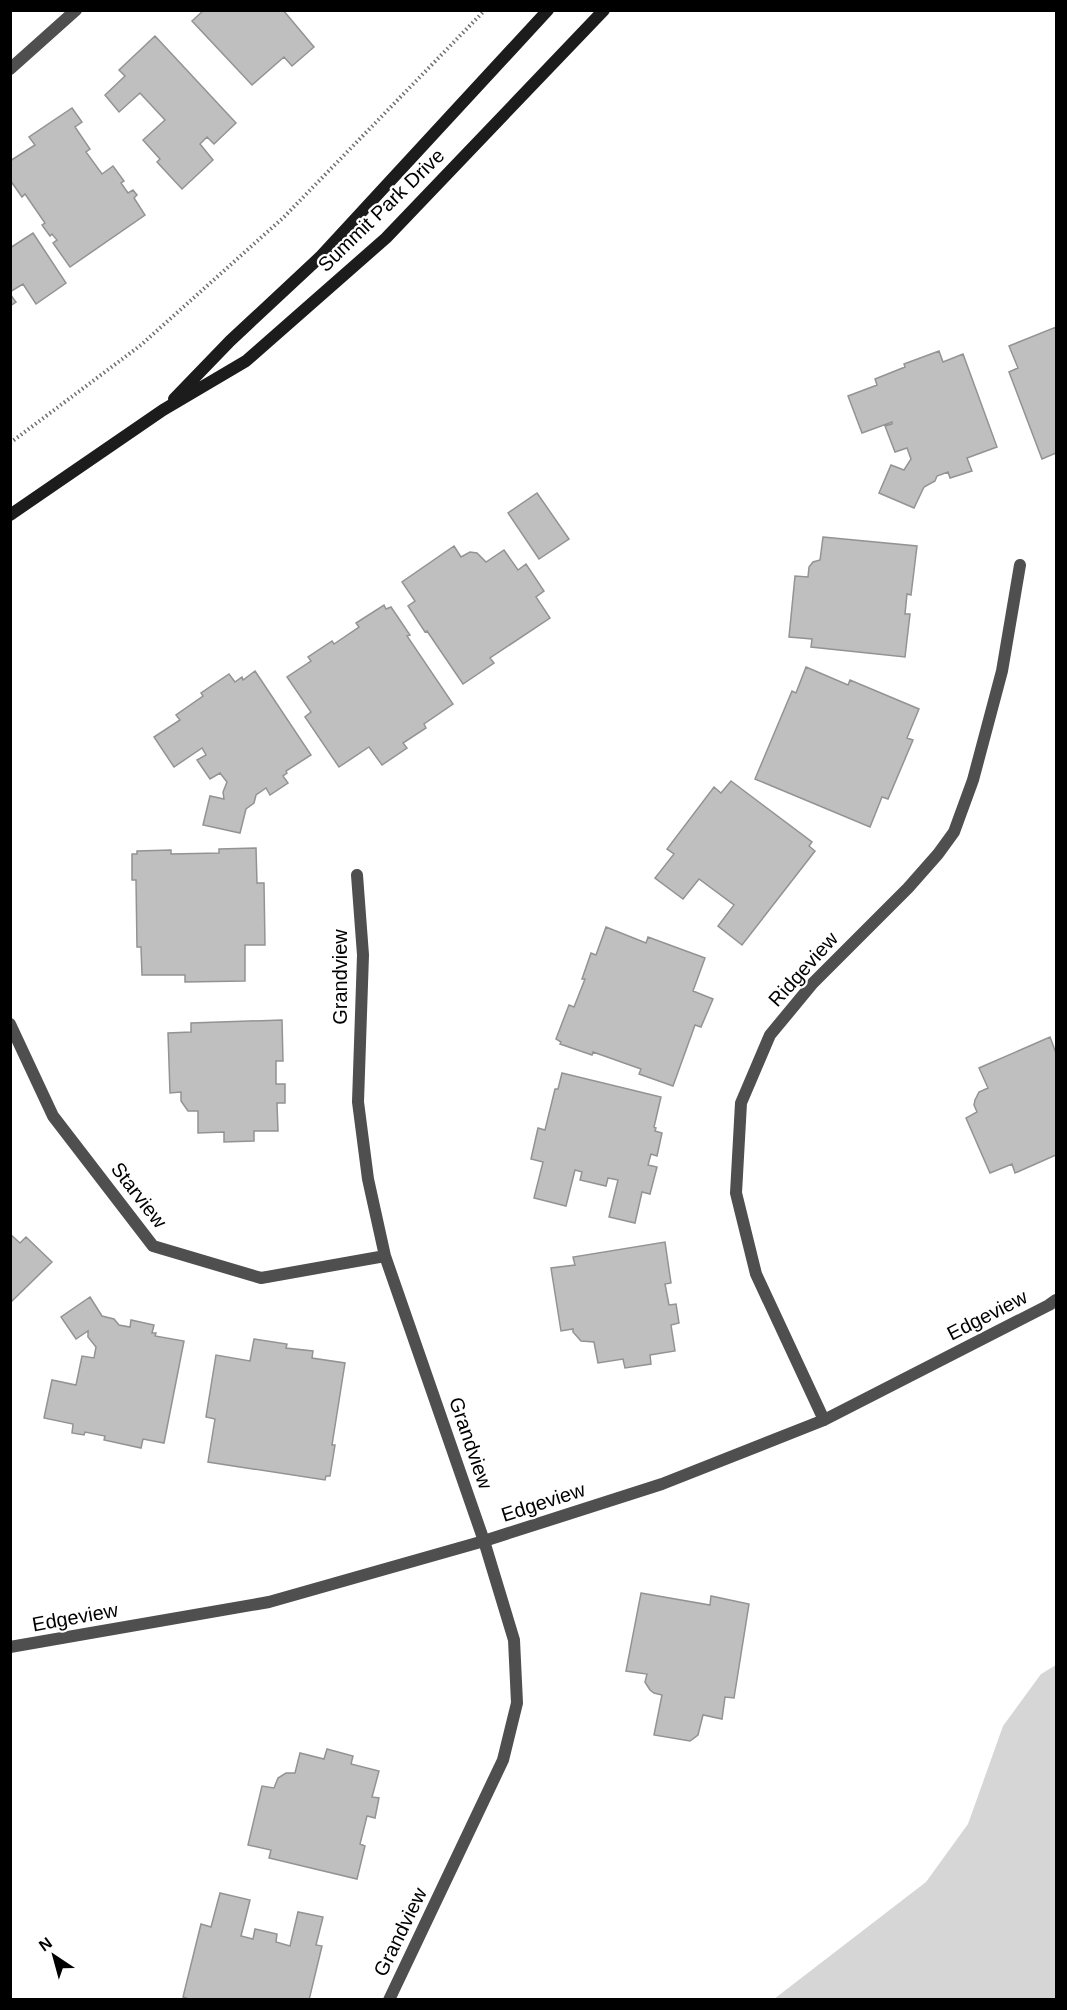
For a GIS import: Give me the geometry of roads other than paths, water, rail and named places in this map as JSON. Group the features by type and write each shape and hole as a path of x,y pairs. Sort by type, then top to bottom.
{"street":[{"path":"10,69 76,10"},
{"name":"Summit Park Drive","path":"163,410 230,341 320,257 548,10"},
{"name":"Summit Park Drive","path":"10,516 163,410 246,361 386,238 604,10"},
{"name":"Ridgeview","path":"824,1420 756,1274 736,1193 741,1103 770,1035 813,983 908,888 954,832 974,780 1002,671 1020,565"},
{"name":"Grandview","path":"357,875 363,955 358,1102 368,1179 386,1256 484,1541 514,1640 518,1703 503,1760 388,2000"},
{"name":"Starview","path":"10,1024 53,1116 153,1246 261,1278 386,1256"},
{"name":"Edgeview","path":"10,1647 269,1602 484,1541 662,1484 824,1420 1056,1300"}]}
